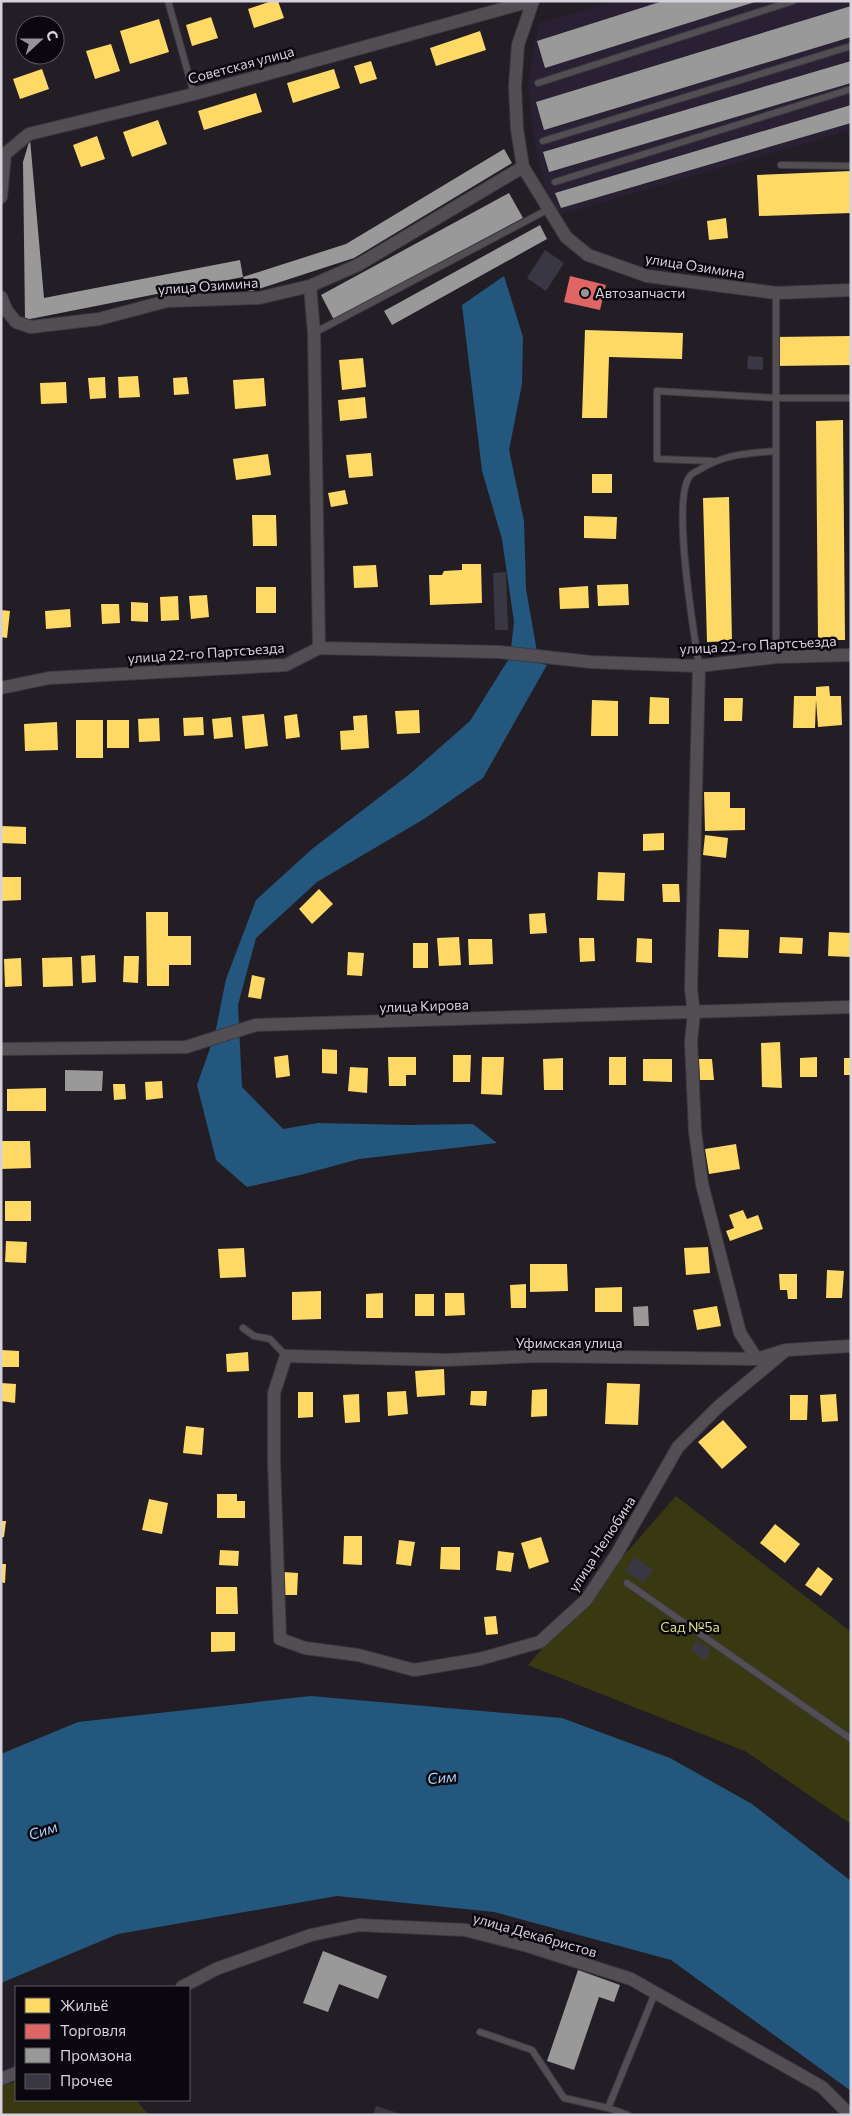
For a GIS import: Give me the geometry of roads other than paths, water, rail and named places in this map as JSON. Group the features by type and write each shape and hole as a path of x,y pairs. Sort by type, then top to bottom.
{"street":[{"name":"Советская улица","path":"1,197 5,154 29,134 194,94 532,1"},
{"name":"улица Озимина","path":"532,1 518,45 515,86 517,129 522,167 547,210 566,237 588,255 647,276 776,293 851,290"},
{"name":"улица Озимина","path":"1,297 7,311 16,322 31,327 99,319 167,301 259,298 310,286 358,265 522,167"},
{"path":"310,286 314,333 319,648"},
{"name":"улица 22-го Партсъезда","path":"1,688 50,678 286,665 319,648 500,652 591,662 698,666 776,657 851,655"},
{"path":"698,666 691,988 694,1013 692,1042 695,1131 702,1184 740,1333 757,1358"},
{"name":"улица Кирова","path":"1,1049 186,1047 256,1026 851,1007"},
{"name":"Уфимская улица","path":"286,1356 446,1360 538,1356 757,1358 786,1350 851,1346"},
{"name":"улица Нелюбина","path":"286,1356 274,1393 274,1462 280,1639 305,1648 358,1655 414,1670 480,1659 540,1642 586,1600 616,1555 678,1447 720,1406 786,1350"},
{"name":"улица Декабристов","path":"184,1986 216,1969 302,1938 359,1925 465,1930 528,1946 631,1979 822,2087 850,2115"},
{"path":"1,2079 15,2073"}],"lane":[{"path":"168,1 194,94"},
{"path":"538,83 793,1"},
{"path":"543,140 851,46"},
{"path":"555,182 851,89"},
{"path":"781,166 851,166"},
{"path":"314,333 547,210"},
{"path":"776,293 776,657"},
{"path":"712,462 657,459 656,391 776,398 851,398"},
{"path":"698,666 684,560 683,494 689,476 712,462 737,454 776,451"},
{"path":"244,1328 254,1336 270,1339 286,1356"},
{"path":"627,1583 851,1739"},
{"path":"608,2108 655,1993"},
{"path":"480,2032 532,2050 564,2098 608,2108 628,2115"}],"water":[{"path":"504,276 523,337 522,384 509,450 524,521 526,589 539,663 547,665 483,778 424,819 317,882 256,938 238,1005 242,1087 283,1129 318,1123 473,1124 497,1143 359,1159 247,1187 216,1160 197,1085 215,1034 226,979 256,900 312,849 411,773 470,721 510,657 514,622 502,539 482,471 462,305"},
{"name":"Сим","path":"311,1696 562,1718 670,1758 752,1804 851,1881 851,2091 671,1960 494,1912 337,1896 118,1934 1,1983 1,1754 78,1722"}],"place":[{"name":"Автозапчасти","path":"585,293"}],"park label":[{"name":"Сад №5а","path":"690,1627"}]}
